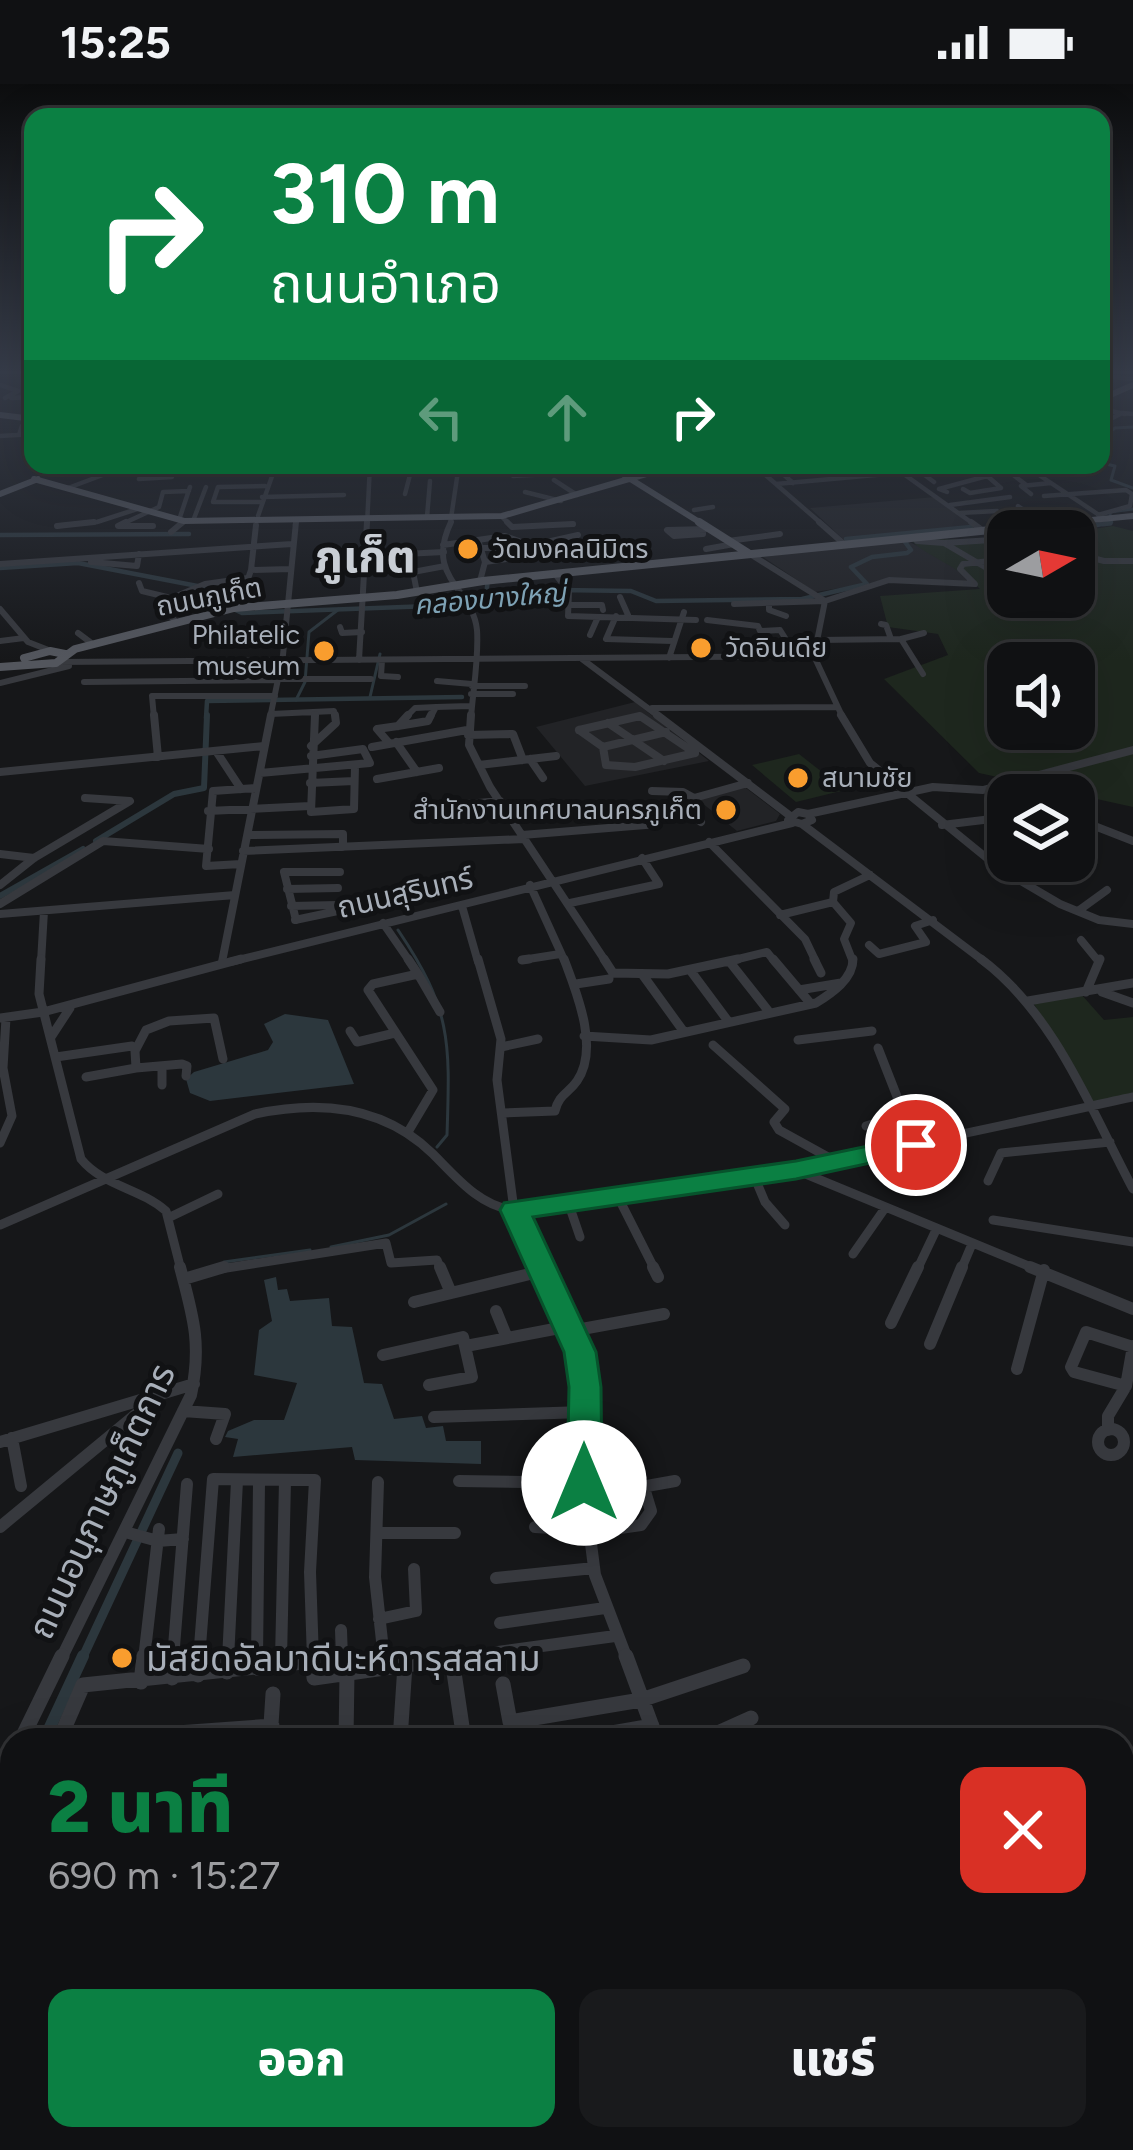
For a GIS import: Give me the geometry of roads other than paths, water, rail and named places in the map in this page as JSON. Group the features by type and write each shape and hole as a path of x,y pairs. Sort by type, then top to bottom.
{"main road":[{"path":"36,479 38,474"},
{"path":"622,474 748,553"},
{"path":"632,474 652,474"},
{"path":"0,492 36,479 185,519 501,516 642,475"},
{"path":"617,484 639,485"},
{"name":"ถนนภูเก็ต","path":"1095,517 1133,516"},
{"name":"ถนนภูเก็ต","path":"62,656 90,643 233,607 364,604 485,581 844,544 987,535"},
{"path":"761,560 769,552"},
{"name":"ถนนภูเก็ต","path":"62,656 112,638"},
{"path":"0,665 62,656"},
{"path":"0,665 32,658"}],"street":[{"path":"68,488 105,474"},
{"path":"142,474 138,478 144,480 172,477"},
{"path":"233,607 249,574 254,520 272,474"},
{"path":"358,660 364,604 364,518 371,474"},
{"path":"411,474 409,496 429,496"},
{"path":"420,477 443,474"},
{"path":"458,474 454,517 444,549 452,586 468,606 478,632 467,733 478,765 500,801 614,973 690,970 767,952 824,1017"},
{"path":"507,474 549,474"},
{"path":"764,474 844,544"},
{"path":"783,474 793,483"},
{"path":"824,474 830,479"},
{"path":"776,484 890,474"},
{"path":"903,474 987,539"},
{"path":"924,474 934,482"},
{"path":"1012,474 1025,484"},
{"path":"1038,474 1067,493 1082,504 1109,515 1130,506 1130,492 1100,491 1067,493 1044,496"},
{"path":"932,494 1001,488 986,475 939,489 947,492"},
{"path":"74,476 92,479"},
{"path":"963,493 975,487 968,479"},
{"path":"554,480 578,496"},
{"path":"427,517 430,481"},
{"path":"82,482 104,488"},
{"path":"594,482 607,487"},
{"path":"1031,494 1022,486 1051,483"},
{"path":"159,507 163,492 265,486"},
{"path":"171,532 206,487"},
{"path":"218,487 213,502 344,495"},
{"path":"185,519 189,489"},
{"path":"948,506 1010,497 1000,491"},
{"path":"1100,491 1118,500 1109,515"},
{"path":"525,492 561,501"},
{"path":"963,493 971,502"},
{"path":"981,494 990,500"},
{"path":"1082,504 1097,502"},
{"path":"1018,506 1024,510"},
{"path":"153,526 118,526 159,507 185,519"},
{"path":"687,511 712,507"},
{"path":"57,526 97,522 136,508"},
{"path":"959,513 997,513 967,519"},
{"path":"501,516 514,527 573,524"},
{"path":"222,963 283,658 296,519"},
{"path":"706,530 681,536 667,531 706,530"},
{"path":"706,549 780,534"},
{"path":"485,562 530,556 529,546 578,535"},
{"path":"944,543 987,536"},
{"path":"917,538 944,543 987,568"},
{"path":"364,556 518,540"},
{"path":"0,564 79,559 135,566 140,564 139,554 292,544"},
{"path":"479,544 485,581"},
{"path":"479,544 506,548"},
{"path":"748,553 820,596"},
{"path":"734,604 820,596 889,580 975,584 960,566 987,559"},
{"path":"1095,559 1133,561"},
{"path":"417,592 413,572 446,566"},
{"path":"364,571 406,567"},
{"path":"167,600 198,586 290,569"},
{"path":"555,574 567,589 568,616"},
{"path":"139,583 140,590 165,595 165,609 176,622"},
{"path":"820,596 817,650 836,707 858,748 902,793 999,868 1078,911 1133,924"},
{"path":"620,597 628,616"},
{"path":"769,603 769,610 786,616"},
{"path":"569,605 602,605 590,634"},
{"path":"0,609 4,622 24,638 39,674"},
{"path":"669,658 683,615"},
{"path":"557,616 683,615 696,620"},
{"path":"616,616 606,639 672,641"},
{"path":"707,620 758,626 760,631 779,630 788,641 817,650"},
{"path":"641,641 646,624"},
{"path":"881,624 886,625 891,639"},
{"path":"339,626 343,633 362,628"},
{"path":"78,633 90,643"},
{"path":"39,674 36,667 62,656 92,661 793,656 924,633"},
{"path":"0,641 24,638"},
{"path":"901,639 923,674"},
{"path":"620,659 622,643 641,641"},
{"path":"793,656 817,650"},
{"path":"62,656 92,661"},
{"path":"585,659 996,968 1028,1001 1133,1189"},
{"path":"605,659 606,675"},
{"path":"304,660 308,676"},
{"path":"380,660 380,676 398,677"},
{"path":"559,660 606,675"},
{"path":"0,683 92,661"},
{"path":"84,682 308,676 371,679"},
{"path":"437,682 513,694"},
{"path":"472,688 525,686"},
{"path":"158,757 152,696 334,711 336,723 311,746"},
{"path":"398,726 415,708 470,706"},
{"path":"418,772 377,729 428,721 436,707"},
{"path":"652,708 836,707"},
{"path":"315,712 310,812 354,809 355,766"},
{"path":"640,716 665,733 695,753 635,767 606,765 603,747 579,730 640,716"},
{"path":"608,723 625,737 638,739 664,761"},
{"path":"603,747 677,729"},
{"path":"373,747 467,733 514,734 526,759 543,778"},
{"path":"0,772 264,746"},
{"path":"260,773 370,763 363,749 311,756"},
{"path":"983,790 1133,750"},
{"path":"209,751 241,789"},
{"path":"478,765 556,756"},
{"path":"1025,763 1040,773"},
{"path":"377,779 439,768"},
{"path":"310,783 354,781"},
{"path":"694,798 748,783"},
{"name":"ถนนสุรินทร์","path":"3,1018 43,1012 333,934 462,906 902,793 946,786 983,790"},
{"path":"241,864 206,866 203,828 213,791 256,788"},
{"path":"983,790 987,791"},
{"path":"652,791 682,792 694,798 699,810 693,816 701,822"},
{"path":"0,885 34,858 130,801 86,799"},
{"path":"445,806 500,801"},
{"path":"208,811 310,806"},
{"path":"942,825 987,820"},
{"path":"243,851 523,837 658,824"},
{"path":"1095,826 1133,841"},
{"path":"248,835 343,834 343,847"},
{"path":"0,904 103,841 208,849"},
{"path":"709,842 805,939 821,973"},
{"path":"0,854 34,858"},
{"path":"569,903 659,884 642,858"},
{"path":"340,868 337,908 293,920 284,872 340,868"},
{"path":"833,902 838,887 869,875"},
{"path":"502,1114 555,1111 558,1097 570,1092 582,1068 584,1036 576,984 530,885"},
{"path":"286,889 338,888"},
{"path":"1078,911 1107,890"},
{"path":"0,914 235,895"},
{"path":"780,915 833,902"},
{"path":"584,1036 651,1040 813,1004 853,968 853,954 844,939 851,922 833,902"},
{"path":"291,906 352,908"},
{"path":"462,906 501,1047 497,1080 514,1210 580,1352 587,1528 594,1568 652,1728"},
{"path":"44,910 39,994 81,1160 88,1171 103,1179 153,1198 168,1218 218,1194"},
{"path":"320,915 333,934"},
{"path":"869,945 879,954 917,946 926,942 915,926 933,920"},
{"path":"383,923 440,1012"},
{"path":"1081,940 1100,959 1091,991"},
{"path":"522,960 560,954"},
{"path":"729,961 770,1012"},
{"path":"690,970 728,1022"},
{"path":"408,1132 431,1101 433,1090 368,990 373,984 418,974"},
{"path":"642,974 684,1032"},
{"path":"576,984 609,979"},
{"path":"799,990 841,983"},
{"path":"1028,1001 1133,983"},
{"path":"1091,991 1133,1003"},
{"path":"39,994 57,1003 80,1002"},
{"path":"51,1037 62,1013 80,1002"},
{"path":"3,1018 3,1138"},
{"path":"56,1057 132,1046 146,1028 214,1018 223,1059"},
{"path":"350,1031 357,1042 395,1033"},
{"path":"797,1040 872,1031"},
{"path":"501,1047 538,1039"},
{"path":"132,1046 136,1068"},
{"path":"713,1046 785,1109 774,1122 779,1130 836,1162"},
{"path":"878,1048 916,1145"},
{"path":"162,1066 162,1085"},
{"path":"86,1077 162,1066 187,1066 187,1076"},
{"path":"0,1225 255,1114 289,1106 326,1106 408,1132 464,1189 480,1200 514,1210 796,1170 1133,1097"},
{"path":"866,1126 904,1114"},
{"path":"988,1180 1000,1153 1110,1142"},
{"path":"796,1170 883,1211 1044,1270 1133,1309"},
{"path":"754,1176 764,1202 784,1225"},
{"path":"617,1196 658,1277"},
{"path":"568,1202 580,1237"},
{"path":"853,1254 883,1211"},
{"name":"ถนนอนุภาษภูเก็ตการ","path":"27,1728 194,1384 199,1357 168,1218"},
{"path":"993,1220 1133,1242"},
{"path":"891,1322 936,1231"},
{"path":"184,1279 239,1265 386,1244 392,1264 436,1260 451,1293"},
{"path":"931,1344 972,1244"},
{"path":"1017,1369 1044,1270"},
{"path":"414,1302 542,1271"},
{"path":"496,1311 506,1338"},
{"path":"466,1346 664,1314"},
{"path":"1108,1430 1108,1416 1126,1386 1133,1347 1086,1332 1071,1366 1076,1372 1126,1386"},
{"path":"383,1355 463,1337 472,1377 429,1385"},
{"path":"21,1486 6,1440 194,1384"},
{"path":"0,1527 161,1394"},
{"path":"184,1411 225,1414 216,1439"},
{"path":"434,1417 584,1412"},
{"path":"1108,1430 1130,1444 1115,1453 1101,1448 1097,1436 1108,1430"},
{"path":"198,1675 213,1479 315,1480 310,1572 314,1678 616,1636"},
{"path":"227,1672 237,1481"},
{"path":"281,1665 284,1481"},
{"path":"459,1481 585,1490 644,1488 675,1481"},
{"path":"378,1482 379,1619 385,1668"},
{"path":"257,1668 260,1483"},
{"path":"172,1678 187,1484"},
{"path":"535,1527 599,1531 641,1525 651,1511 644,1488"},
{"path":"125,1532 183,1539"},
{"path":"377,1533 455,1534"},
{"path":"141,1682 158,1535"},
{"path":"496,1578 594,1568"},
{"path":"379,1619 416,1611 414,1569"},
{"path":"500,1623 605,1608"},
{"path":"341,1630 346,1728"},
{"path":"452,1659 462,1728"},
{"path":"64,1728 83,1685 313,1661"},
{"path":"401,1728 405,1665"},
{"path":"503,1684 510,1722 641,1700 743,1666"},
{"path":"271,1728 273,1694"},
{"path":"729,1728 751,1718"}],"waterway":[{"path":"1115,467 1111,480 1133,488"},
{"name":"คลองบางใหญ่","path":"1111,522 1110,512 1133,509"},
{"name":"คลองบางใหญ่","path":"1095,525 1111,522"},
{"name":"คลองบางใหญ่","path":"1103,525 1111,522"},
{"path":"846,539 971,527"},
{"path":"0,535 189,534"},
{"name":"คลองบางใหญ่","path":"485,604 559,590 631,591 656,601 802,599 867,584 851,567 872,557 907,553 911,550 905,542 911,539"},
{"name":"คลองบางใหญ่","path":"0,568 78,563 213,589 225,605 242,613 485,604"},
{"path":"485,604 488,579"},
{"path":"296,700 305,682 309,632 339,609"},
{"path":"370,697 380,654"},
{"path":"206,718 207,701 462,697"},
{"path":"96,841 174,794 204,788 207,715"},
{"path":"0,896 83,849"},
{"path":"398,930 429,983 444,1028 447,1135 437,1147"},
{"path":"331,1247 389,1235 446,1204"},
{"path":"224,1262 310,1250"},
{"path":"82,1659 178,1453"},
{"path":"50,1728 83,1656"}],"place":[{"name":"วัดมงคลนิมิตร","path":"468,549"},
{"name":"วัดอินเดีย","path":"701,648"},
{"name":"Philatelic museum","path":"324,651"},
{"name":"สนามชัย","path":"798,778"},
{"name":"สำนักงานเทศบาลนครภูเก็ต","path":"726,810"},
{"name":"มัสยิดอัลมาดีนะห์ดารุสสลาม","path":"122,1658"}],"district":[{"name":"ภูเก็ต","path":"365,556"}]}
